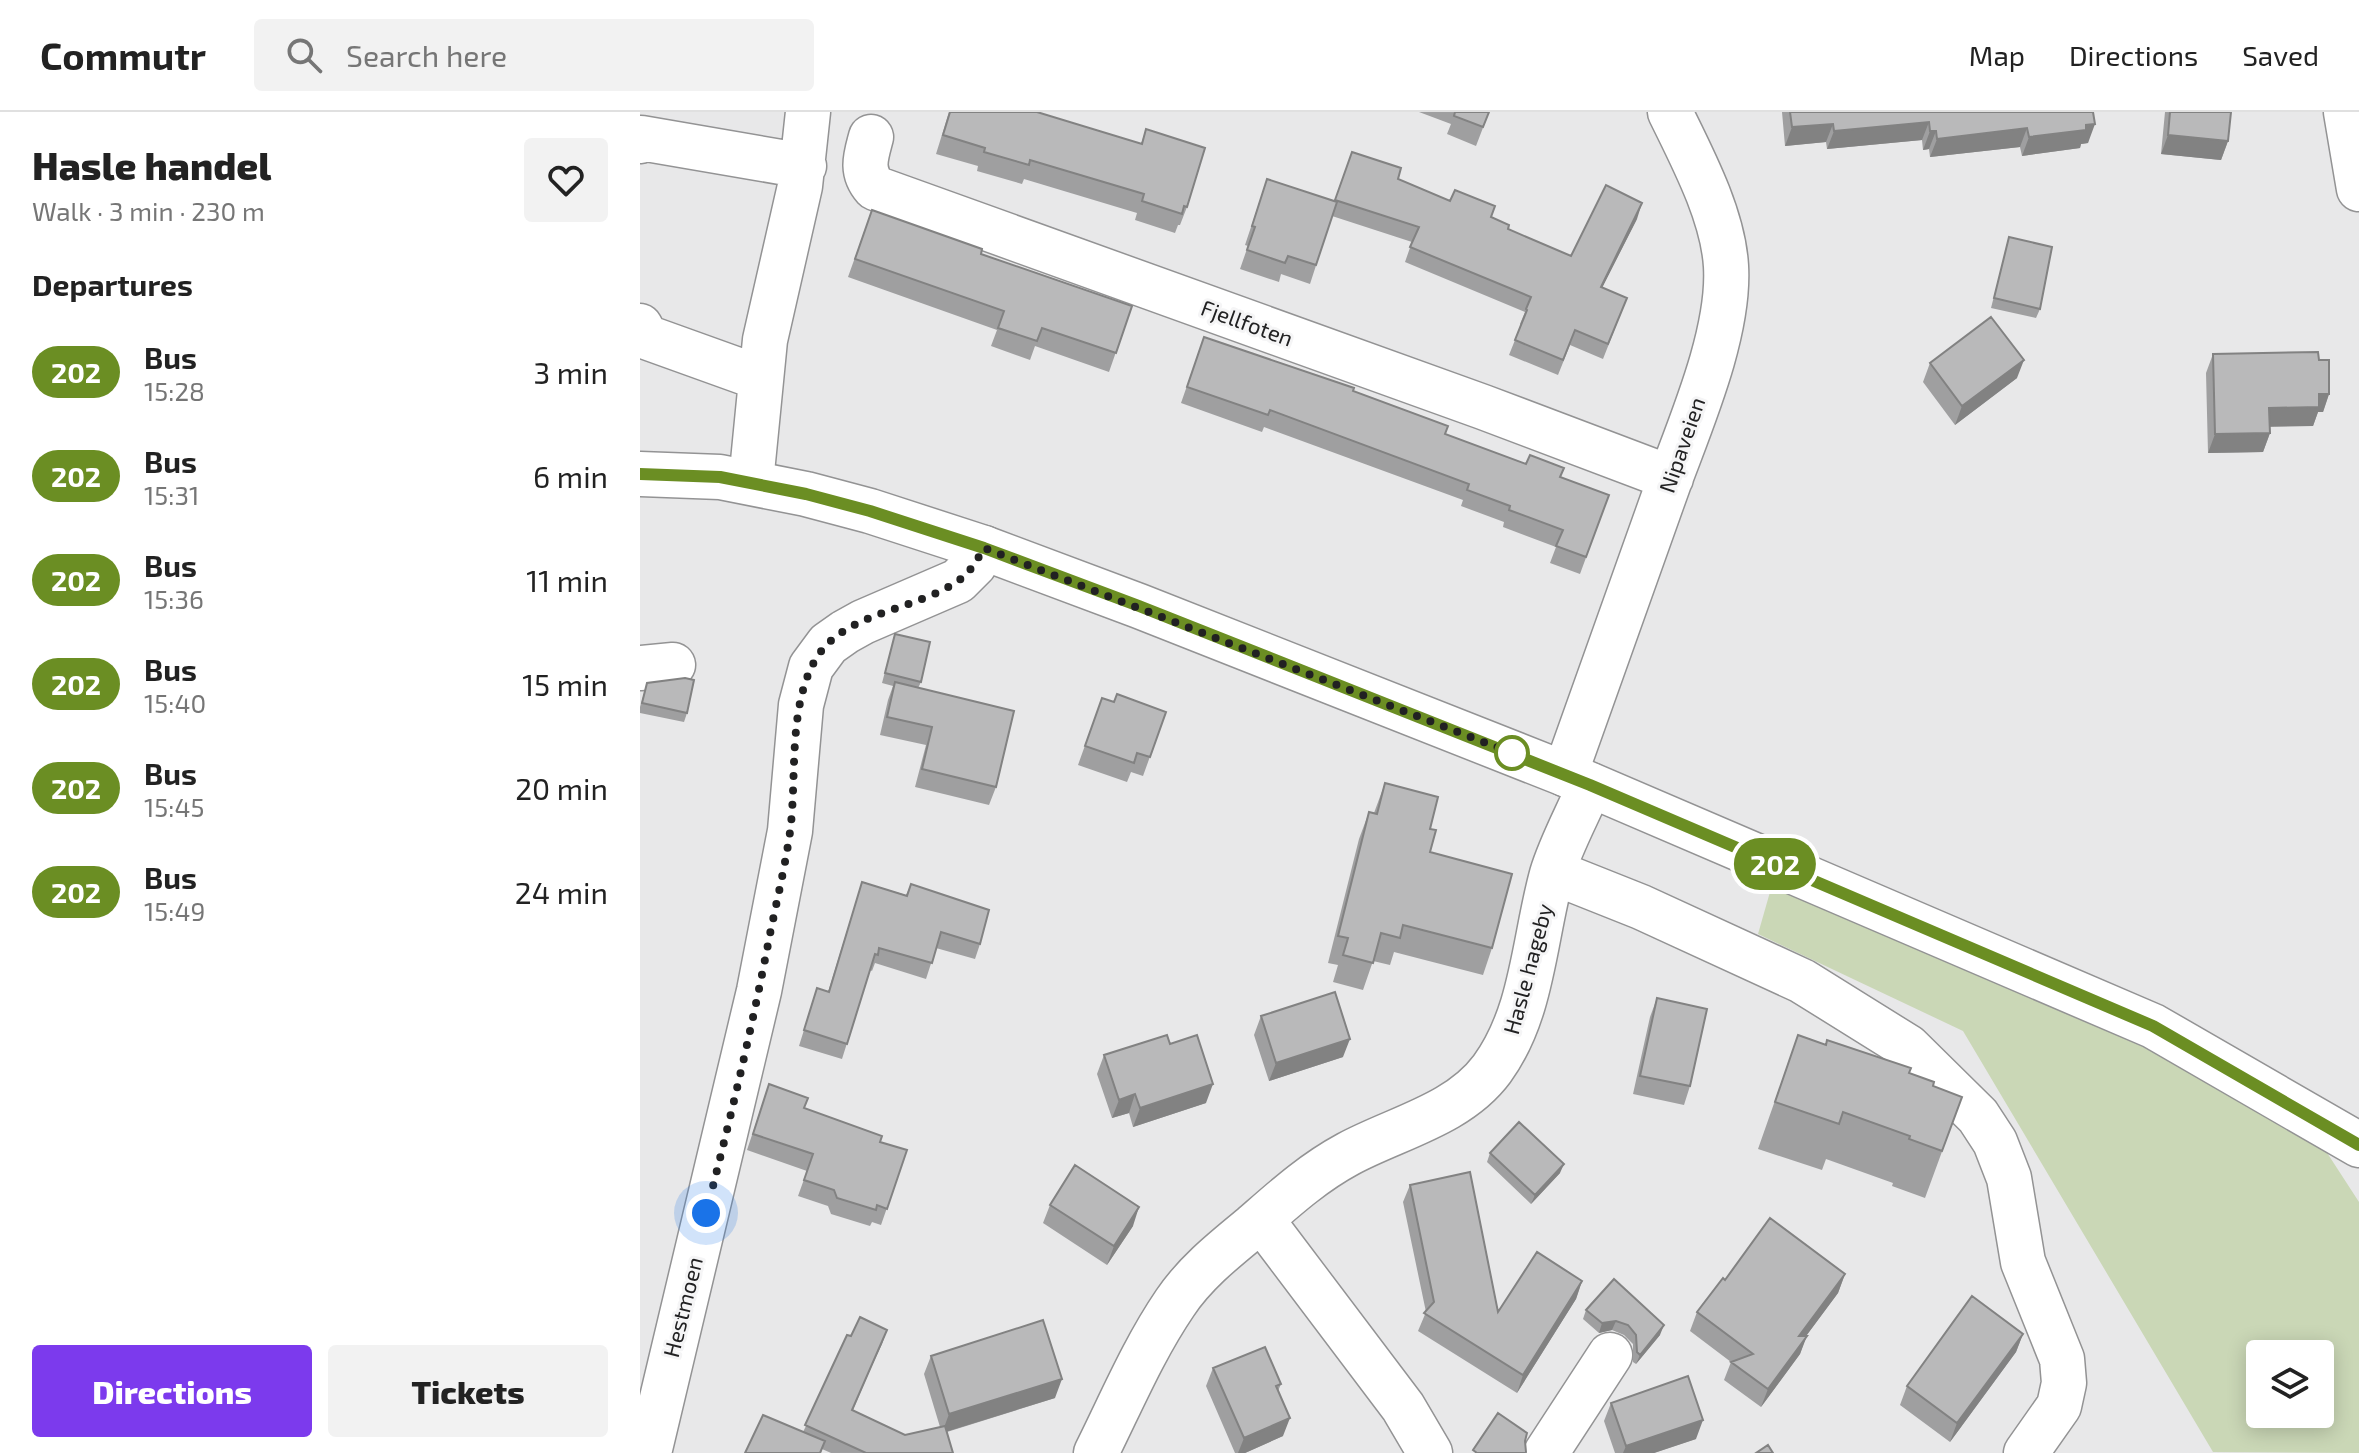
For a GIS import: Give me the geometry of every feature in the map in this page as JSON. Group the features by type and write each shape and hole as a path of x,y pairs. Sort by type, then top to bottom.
{"street":[{"path":"751,482 765,340 804,166 808,112"},
{"name":"Nipaveien","path":"1577,780 1699,398 1724,302 1726,264 1719,230 1697,168 1670,112"},
{"path":"2346,112 2359,189"},
{"name":"Fjellfoten","path":"871,137 864,170 875,188 1671,478"},
{"path":"640,141 641,138 804,166"},
{"path":"640,326 646,337 760,378"},
{"path":"640,474 686,474 751,482 870,511 984,548 1577,780 2153,1026 2359,1145"},
{"name":"Hestmoen","path":"649,1453 759,991 790,831 801,705 811,667 828,644 845,632 958,581 974,565 984,548"},
{"name":"Hasle hageby","path":"1096,1453 1154,1339 1176,1302 1204,1268 1294,1188 1347,1154 1449,1107 1474,1089 1491,1071 1510,1042 1521,1010 1577,780"},
{"path":"1553,872 1655,913 1802,981 1908,1047 1978,1116 1995,1142 2009,1178 2023,1262 2062,1359 2064,1383 2059,1406 2026,1453"},
{"path":"1261,1219 1403,1407 1430,1453"},
{"path":"1546,1453 1610,1355"}],"green space":[{"path":"1774,878 2119,1028 2322,1145 2359,1202 2359,1453 2213,1452 1963,1031 1758,934"}],"building":[{"path":"950,112 1037,112 1142,144 1146,129 1205,148 1187,207 1184,206 1182,214 1142,201 1144,194 1030,160 1029,165 984,152 985,148 943,135"},
{"path":"1455,112 1489,112 1483,127 1454,116"},
{"path":"1790,112 2093,112 2095,124 2086,125 2086,130 2029,137 2027,128 1937,139 1936,131 1930,131 1929,122 1834,131 1833,124 1792,127"},
{"path":"2170,112 2231,112 2228,141 2168,135"},
{"path":"1352,152 1401,168 1398,179 1450,201 1455,190 1495,206 1491,217 1509,225 1508,229 1571,256 1606,185 1642,203 1601,287 1627,298 1608,344 1575,330 1563,360 1515,340 1531,297 1410,247 1419,227 1335,200"},
{"path":"1267,179 1337,202 1316,265 1288,256 1285,263 1247,250"},
{"path":"872,210 982,249 981,254 1132,306 1116,353 1042,328 1037,341 998,328 1004,311 855,259"},
{"path":"2009,237 2052,247 2040,309 1994,298"},
{"path":"1991,317 2024,360 1962,406 1930,363"},
{"path":"1204,337 1354,388 1353,391 1448,426 1445,434 1526,464 1530,455 1564,468 1560,477 1609,495 1586,557 1556,546 1563,530 1467,490 1469,484 1270,410 1268,415 1187,387"},
{"path":"2318,352 2319,360 2329,360 2329,394 2319,394 2319,407 2269,408 2270,433 2215,434 2213,354"},
{"path":"895,634 930,642 921,682 885,673"},
{"path":"685,678 694,680 687,713 642,703 647,683"},
{"path":"895,682 1014,711 996,787 922,769 932,727 887,717"},
{"path":"1117,694 1166,712 1150,757 1137,753 1134,763 1085,746 1102,698 1114,702"},
{"path":"1385,783 1438,797 1430,829 1436,830 1430,852 1512,874 1492,948 1403,925 1400,938 1381,933 1373,963 1343,955 1348,938 1338,936 1369,812 1377,814"},
{"path":"862,882 907,896 911,884 989,910 980,944 941,932 932,963 879,948 847,1044 804,1030 817,988 829,992"},
{"path":"1335,992 1350,1039 1276,1063 1261,1016"},
{"path":"1657,998 1707,1009 1690,1086 1640,1076"},
{"path":"1167,1035 1170,1044 1197,1035 1213,1084 1140,1108 1135,1094 1119,1100 1104,1055"},
{"path":"1798,1035 1826,1045 1827,1040 1911,1068 1909,1073 1962,1097 1942,1151 1843,1112 1839,1124 1775,1102"},
{"path":"769,1084 808,1098 804,1108 882,1136 880,1142 907,1150 887,1209 877,1205 876,1210 837,1198 834,1190 804,1180 813,1154 753,1134"},
{"path":"1519,1122 1564,1164 1535,1195 1490,1153"},
{"path":"1075,1165 1139,1207 1114,1246 1050,1205"},
{"path":"1470,1172 1498,1312 1537,1252 1582,1281 1523,1375 1424,1313 1434,1302 1410,1185"},
{"path":"1770,1218 1845,1274 1799,1336 1807,1336 1768,1389 1731,1362 1753,1354 1697,1312 1723,1278 1725,1280"},
{"path":"1614,1279 1664,1325 1640,1355 1636,1335 1628,1325 1616,1321 1602,1323 1586,1310"},
{"path":"1972,1296 2023,1334 1957,1423 1907,1386"},
{"path":"860,1317 887,1330 852,1410 905,1435 945,1426 953,1453 866,1453 805,1425 847,1335 851,1336"},
{"path":"1043,1320 1062,1379 949,1414 931,1356"},
{"path":"1265,1347 1281,1384 1276,1386 1290,1418 1244,1438 1213,1368"},
{"path":"1688,1376 1703,1420 1626,1446 1611,1403"},
{"path":"1498,1413 1527,1433 1525,1453 1477,1453 1473,1450"},
{"path":"763,1415 825,1441 820,1453 745,1453"},
{"path":"1768,1445 1773,1453 1756,1453"}],"bus line":[{"name":"202","path":"640,474 720,477 806,494 984,548 1139,606 1590,785 2153,1026 2359,1145"}],"route":[{"path":"706,1213 727,1134 780,884 790,831 801,705 811,667 819,653 845,632 958,581 974,565 984,548 1512,753"}]}
